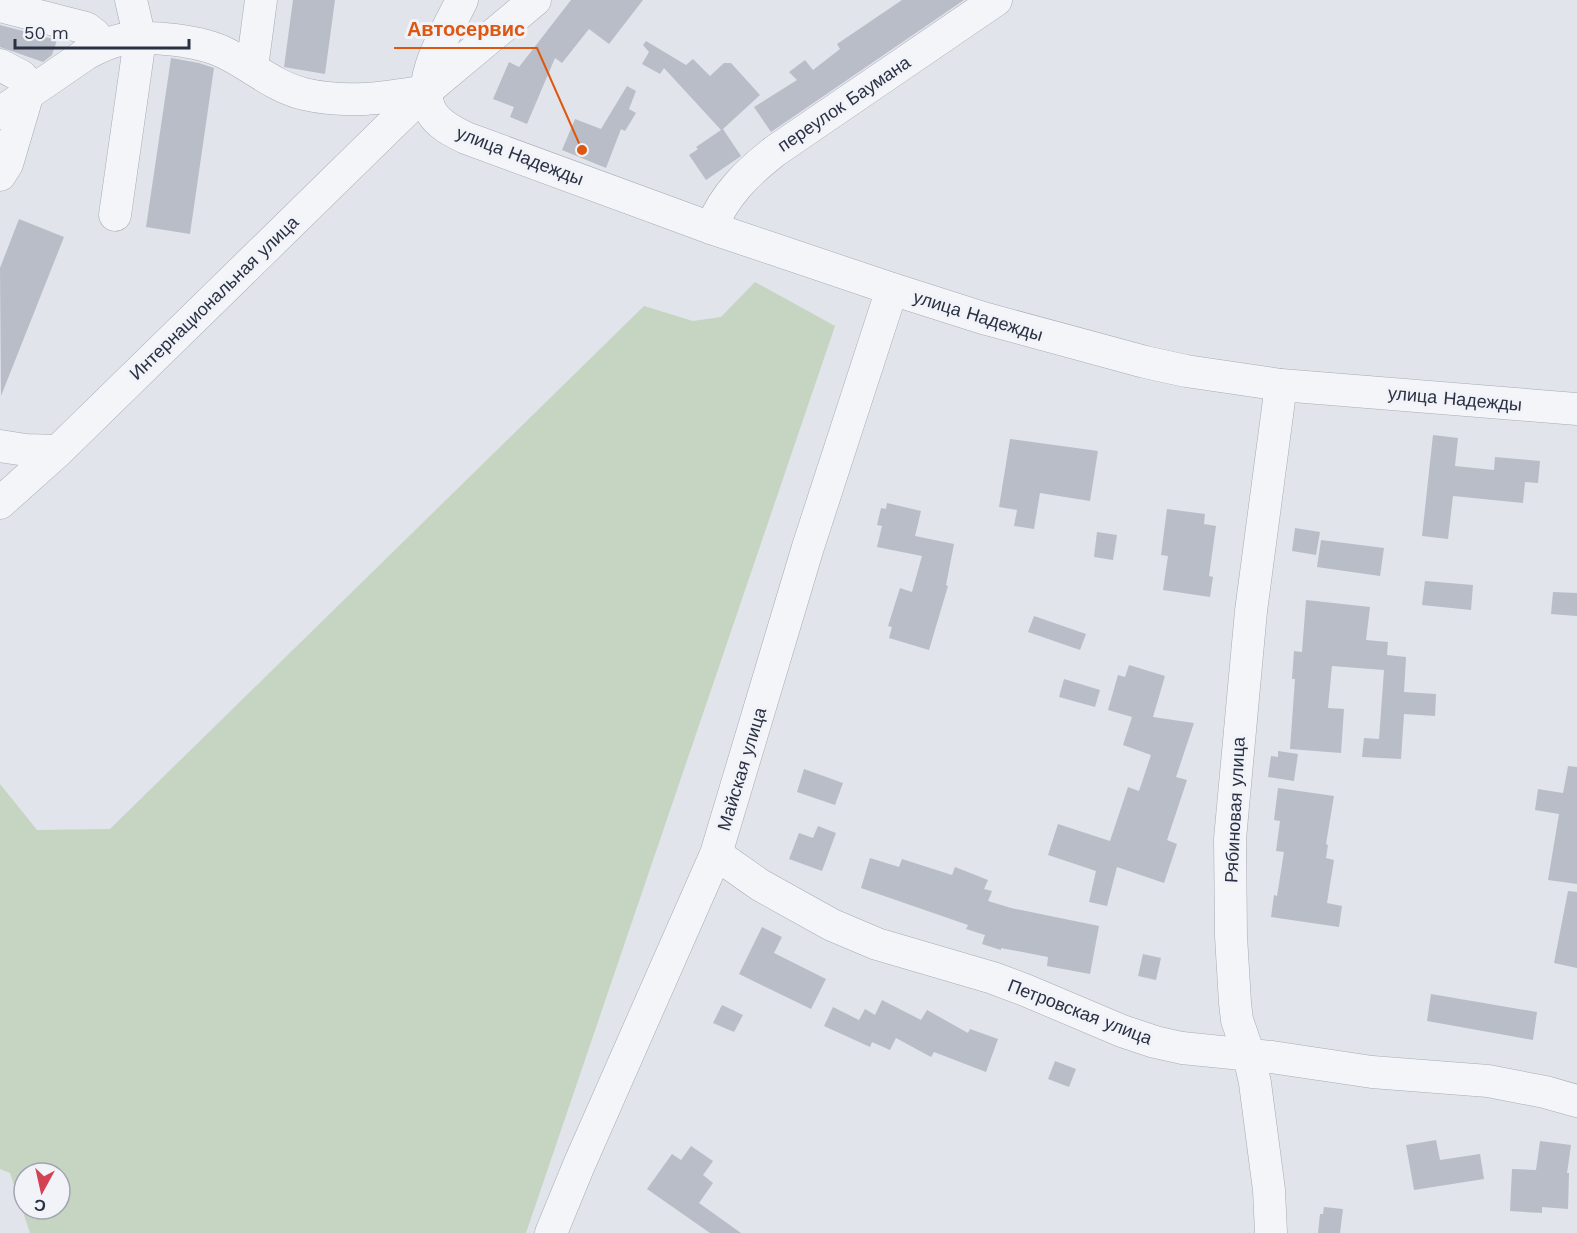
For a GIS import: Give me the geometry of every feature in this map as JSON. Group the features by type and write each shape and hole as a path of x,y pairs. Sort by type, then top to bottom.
{"street":[{"path":"115,215 140,39 131,0"},
{"path":"252,68 261,0"},
{"path":"0,113 101,45 121,40 140,39 180,42 225,52 279,85 339,100 371,100 426,91 426,82 436,54 462,0"},
{"name":"Интернациональная улица","path":"0,503 58,451 426,91 535,0"},
{"name":"переулок Баумана","path":"711,228 723,202 756,166 996,0"},
{"path":"0,6 86,28 95,35 101,45"},
{"path":"0,65 21,76 31,92 8,164 0,175"},
{"name":"улица Надежды","path":"426,91 432,113 451,131 466,138 711,228 983,318 1144,362 1186,371 1281,385 1577,409"},
{"name":"Майская улица","path":"551,1233 716,854 808,548 892,289"},
{"name":"Рябиновая улица","path":"1271,1233 1265,1156 1255,1083 1249,1055 1237,1020 1235,1003 1231,936 1231,814 1252,600 1281,385"},
{"path":"0,446 58,451"},
{"name":"Петровская улица","path":"716,854 760,885 832,926 877,944 1015,986 1122,1031 1155,1042 1182,1048 1372,1072 1488,1081 1577,1101"}],"green space":[{"path":"755,282 835,326 526,1233 30,1233 26,1221 72,1221 72,1161 12,1161 12,1179 10,1173 0,1169 0,784 37,830 110,829 644,306 693,321 721,317"}],"building":[{"path":"293,0 335,0 325,74 284,67"},
{"path":"571,0 643,0 609,44 589,29 562,63 555,58 527,124 510,117 514,107 493,99 509,62 519,67"},
{"path":"902,0 964,0 771,132 754,107 797,80 789,72 805,60 813,70 840,49 837,44"},
{"path":"0,25 57,40 52,55 43,62 0,47"},
{"path":"646,41 686,65 693,59 710,76 724,63 731,63 760,95 723,129 741,156 706,180 689,155 698,149 696,147 721,130 664,68 660,74 642,64 649,52 643,45"},
{"path":"171,58 214,68 190,234 146,227"},
{"path":"627,86 636,91 629,109 636,113 625,131 621,129 606,168 562,150 575,119 601,129"},
{"path":"19,219 64,237 1,396 0,268"},
{"path":"1433,435 1458,438 1455,466 1494,470 1495,457 1540,461 1538,483 1525,482 1523,503 1453,496 1448,539 1422,536"},
{"path":"1010,439 1098,451 1090,501 1040,493 1034,529 1014,526 1017,510 999,507"},
{"path":"887,503 921,511 915,536 954,544 946,585 948,586 929,650 889,638 892,627 888,626 900,588 912,592 922,556 877,547 882,526 877,525 881,508 886,509"},
{"path":"1167,509 1205,514 1204,524 1216,526 1209,576 1213,577 1210,597 1163,590 1168,556 1161,555"},
{"path":"1295,528 1320,532 1316,555 1292,551"},
{"path":"1097,532 1117,535 1113,560 1094,557"},
{"path":"1321,540 1384,548 1380,576 1317,567"},
{"path":"1425,581 1473,585 1471,610 1422,605"},
{"path":"1553,592 1577,593 1577,616 1551,614"},
{"path":"1306,600 1370,607 1366,640 1388,642 1387,655 1406,657 1404,692 1436,694 1435,716 1404,714 1401,759 1362,757 1364,738 1379,739 1384,670 1332,666 1328,708 1344,709 1341,753 1290,749 1295,679 1292,679 1294,651 1302,652"},
{"path":"1034,616 1086,634 1080,650 1028,632"},
{"path":"1129,665 1165,676 1153,717 1194,723 1176,777 1187,780 1167,840 1177,844 1164,883 1117,867 1107,906 1089,902 1096,871 1048,855 1058,824 1110,841 1128,787 1139,791 1151,755 1123,745 1132,717 1108,710 1118,675 1125,677"},
{"path":"1064,679 1100,690 1095,707 1059,697"},
{"path":"1278,751 1298,754 1294,781 1268,777 1271,756 1278,757"},
{"path":"1568,766 1577,767 1577,884 1548,880 1559,814 1535,810 1538,789 1563,793"},
{"path":"804,769 843,783 835,805 797,792"},
{"path":"1278,788 1334,796 1326,844 1328,845 1326,858 1334,860 1327,903 1342,906 1339,927 1271,917 1284,852 1276,851 1280,821 1274,820"},
{"path":"818,826 836,833 822,871 789,859 799,833 813,838"},
{"path":"870,858 899,867 902,859 952,875 955,867 988,880 984,889 992,891 988,901 1099,926 1090,974 1047,966 1048,957 1001,948 1001,950 982,944 985,935 966,929 968,925 861,888"},
{"path":"1568,891 1577,892 1577,968 1554,963"},
{"path":"762,927 782,937 774,953 826,979 811,1009 739,974"},
{"path":"1143,954 1161,958 1156,980 1138,976"},
{"path":"1431,994 1537,1012 1533,1040 1427,1021"},
{"path":"882,1000 921,1020 927,1010 968,1033 970,1029 998,1039 986,1072 934,1052 931,1057 896,1038 890,1050 872,1042 870,1047 824,1026 833,1007 859,1020 865,1009 875,1015"},
{"path":"722,1005 743,1015 734,1032 713,1023"},
{"path":"1055,1061 1076,1069 1069,1087 1048,1079"},
{"path":"1436,1140 1440,1160 1480,1154 1484,1179 1414,1190 1406,1145"},
{"path":"1540,1141 1571,1145 1567,1173 1569,1173 1568,1209 1542,1207 1542,1213 1510,1211 1512,1169 1536,1170"},
{"path":"691,1146 713,1161 703,1175 713,1183 699,1203 741,1233 710,1233 647,1189 672,1154 681,1160"},
{"path":"1324,1207 1343,1209 1340,1233 1318,1233 1320,1214 1323,1214"}],"place":[{"name":"Автосервис","path":"582,150"}]}
